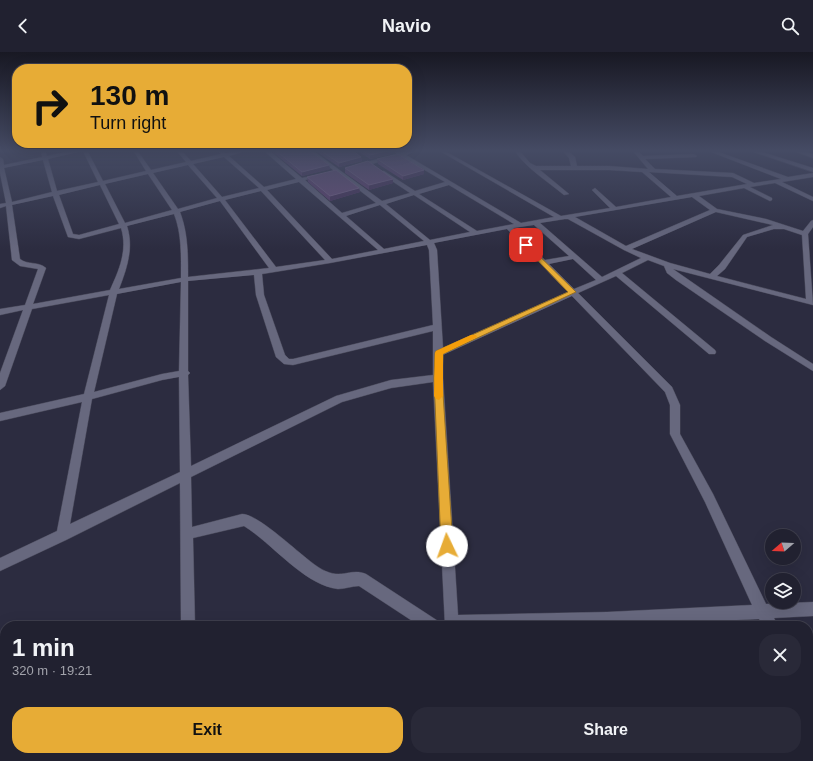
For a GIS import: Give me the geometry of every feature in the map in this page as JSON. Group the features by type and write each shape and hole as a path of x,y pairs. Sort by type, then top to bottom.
{"street":[{"path":"0,386 30,306 42,268 36,265 22,265 16,260 9,204 5,183"},
{"path":"53,183 70,236 80,237 262,188 286,183"},
{"path":"0,206 101,183"},
{"path":"62,536 88,397 113,293 125,263 127,237 123,225 101,183"},
{"path":"157,183 176,211 181,224 186,251 184,358 188,621"},
{"path":"207,183 274,269"},
{"path":"257,183 330,261"},
{"path":"305,183 383,251"},
{"path":"359,183 430,243 434,250 439,353 438,378 451,621"},
{"path":"399,183 477,234"},
{"path":"341,215 449,183"},
{"path":"449,183 520,226"},
{"path":"499,183 562,219"},
{"path":"553,183 566,194"},
{"path":"658,183 676,199"},
{"path":"749,183 755,186"},
{"path":"0,312 186,279 258,272 330,261 615,209 771,183"},
{"path":"779,183 813,201"},
{"path":"747,188 770,199"},
{"path":"595,190 615,209"},
{"path":"694,196 715,210 764,220 805,234"},
{"path":"626,249 715,210"},
{"path":"570,217 626,249 667,266 811,302 805,234 813,222"},
{"path":"536,223 601,280"},
{"path":"711,277 722,267 745,236 773,227 785,227"},
{"path":"509,228 669,390 676,405 674,428 675,434 709,498 768,621"},
{"path":"543,263 574,257"},
{"path":"439,353 617,273 646,258"},
{"path":"667,266 670,271 679,278 813,368"},
{"path":"258,272 260,295 281,357 287,362 438,328"},
{"path":"617,273 712,352"},
{"path":"0,417 88,397 162,376 185,373"},
{"path":"0,565 339,400 391,384 438,378"},
{"path":"187,534 246,520 314,573 338,582 356,578 361,579 425,621"},
{"path":"550,621 648,618 813,609"},
{"path":"648,618 652,621"}],"building":[{"path":"314,183 353,183 359,188 330,196"}],"slow traffic":[{"path":"439,396 439,353 473,337"}],"route":[{"path":"447,546 438,378 439,353 573,292 526,245"}]}
